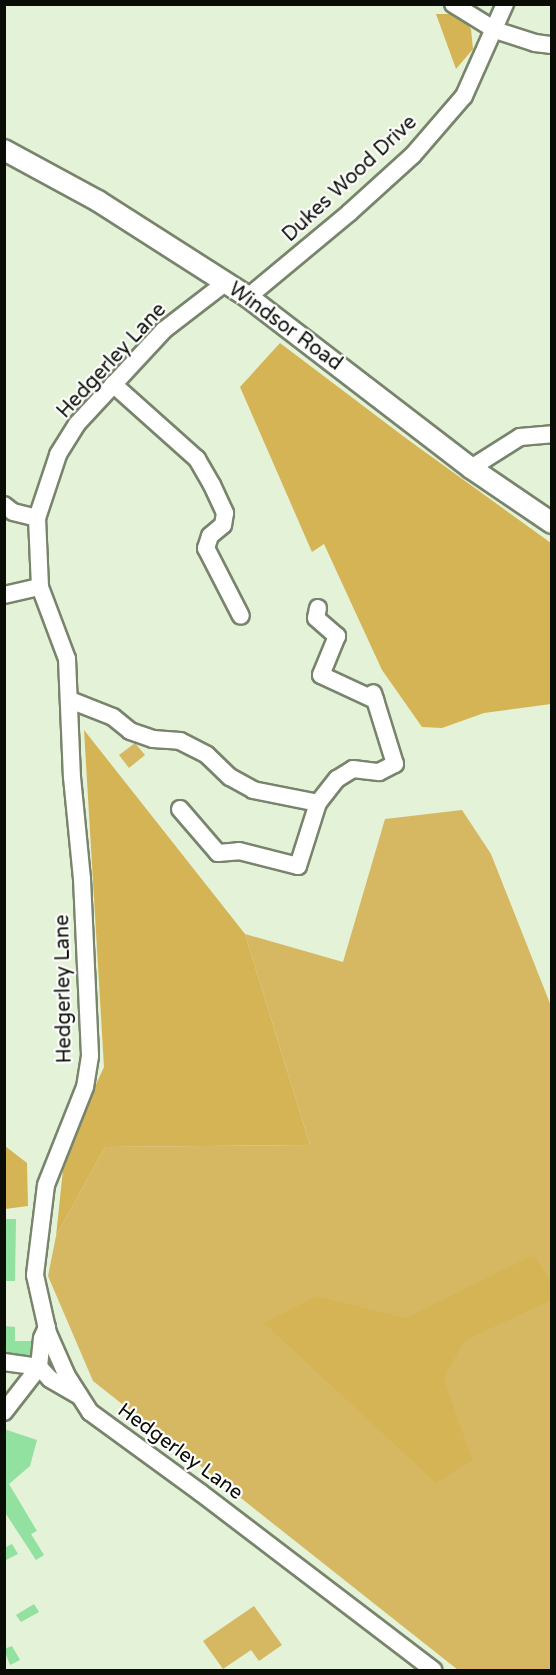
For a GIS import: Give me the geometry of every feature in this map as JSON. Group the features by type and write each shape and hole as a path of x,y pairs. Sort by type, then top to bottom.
{"main road":[{"name":"Windsor Road","path":"4,150 98,201 248,297 471,468 552,524"}],"street":[{"path":"453,4 495,30 535,43 552,45"},
{"name":"Dukes Wood Drive","path":"248,297 349,213 413,155 464,96 505,4"},
{"name":"Hedgerley Lane","path":"225,283 164,330 77,424 58,455 37,518 40,587 67,660 72,777 82,879 90,1056 85,1087 46,1185 35,1275 47,1327 67,1376 90,1412 201,1493 433,1671"},
{"path":"113,384 197,459 212,485 225,513 223,525 210,537 206,548 241,616"},
{"path":"471,468 520,437 552,434"},
{"path":"4,506 13,512 37,518"},
{"path":"4,594 40,587"},
{"path":"180,809 218,853 239,851 298,866 318,803 337,779 353,769 379,772 395,764 374,697 321,675 337,636 316,618 318,608"},
{"path":"70,700 113,717 130,731 153,739 180,741 207,755 230,777 253,790 318,803"},
{"path":"47,1327 38,1354 39,1367 50,1379 80,1396"},
{"path":"4,1362 39,1367"},
{"path":"4,1412 39,1367"}],"shaded area":[{"path":"436,14 459,14 471,29 473,49 456,69"},
{"path":"280,343 407,439 551,543 551,704 484,713 442,728 422,727 382,670 324,544 312,552 240,387"},
{"path":"84,730 245,934 310,1145 105,1147 56,1236 65,1151 104,1067"},
{"path":"135,743 145,755 129,768 119,755"},
{"path":"462,810 491,854 551,1006 551,1670 458,1670 93,1381 48,1276 56,1236 105,1147 310,1145 245,934 343,962 385,819"},
{"path":"5,1146 27,1163 28,1206 5,1209"},
{"path":"534,1255 551,1282 551,1300 464,1341 444,1379 472,1460 436,1483 264,1323 316,1296 406,1318"},
{"path":"254,1606 282,1645 259,1661 251,1650 223,1669 203,1641"}],"building":[{"path":"4,1219 16,1219 15,1281 4,1281"},
{"path":"4,1326 15,1327 15,1341 32,1341 31,1357 4,1356"},
{"path":"4,1429 37,1440 30,1466 9,1484 37,1531 31,1534 44,1555 36,1560 4,1511"},
{"path":"12,1544 18,1554 4,1561 4,1548"},
{"path":"34,1604 39,1612 21,1622 16,1615"},
{"path":"12,1646 20,1660 10,1665 4,1649"}]}
